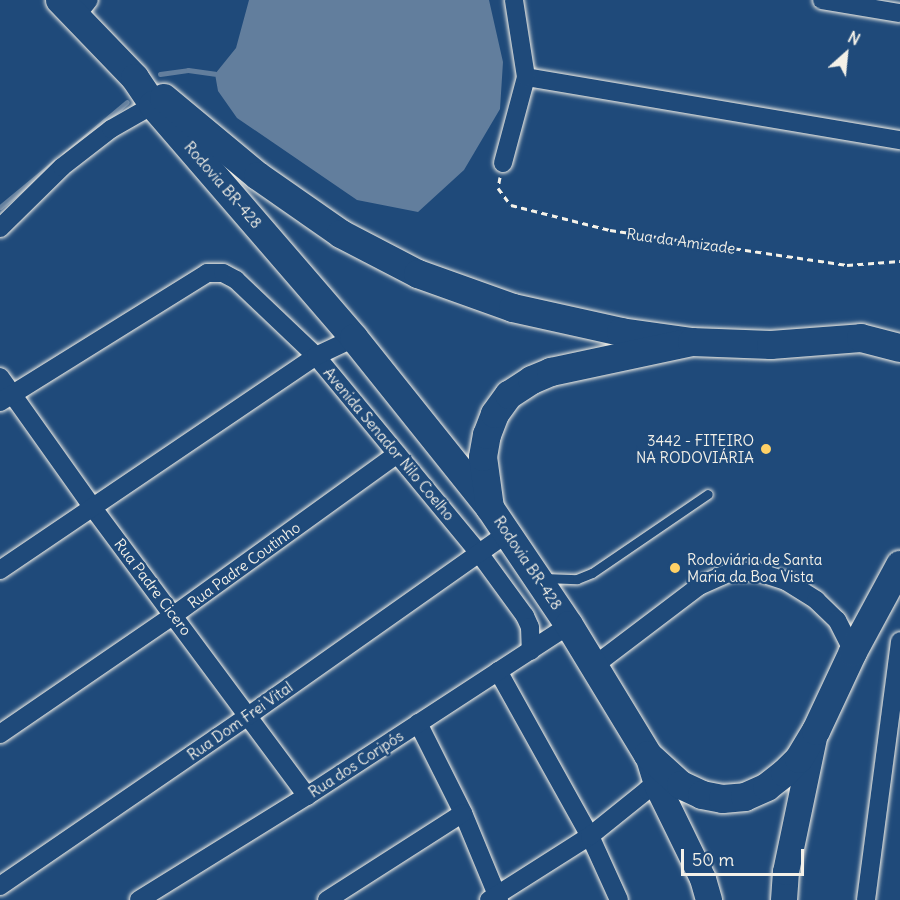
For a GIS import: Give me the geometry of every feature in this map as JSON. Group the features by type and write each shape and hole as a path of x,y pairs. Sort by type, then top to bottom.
{"highway":[{"name":"Rodovia BR-428","path":"75,6 135,78 153,105 354,338 490,508 595,665 648,755 681,785 702,795 723,799 745,797 767,787 799,759 816,731 853,652 900,564"},
{"name":"Rodovia BR-428","path":"135,78 170,101 258,176 341,234 418,274 513,308 621,332 692,342"},
{"path":"490,508 483,457 495,414 509,394 532,380 551,372 692,342 771,345 861,338 900,332"},
{"path":"861,338 900,348"}],"main road":[{"path":"784,900 786,872 816,731"},
{"path":"648,755 658,787 703,879 710,900"}],"street":[{"path":"503,163 526,76 514,0"},
{"path":"822,0 900,14"},
{"path":"526,76 900,140"},
{"path":"0,228 62,167 111,129 153,105"},
{"name":"Avenida Senador Nilo Coelho","path":"6,398 207,273 223,273 236,280 316,356 479,553 525,616 530,627 531,651"},
{"path":"0,570 316,356 354,338"},
{"name":"Rua Padre Cicero","path":"0,377 6,398 174,615 307,796"},
{"name":"Rua Padre Coutinho","path":"0,734 174,615 397,454"},
{"name":"Rua Dom Frei Vital","path":"0,886 248,716 507,533"},
{"path":"595,665 699,586 731,572 758,572 786,580 816,600 837,620 853,652"},
{"name":"Rua dos Coripós","path":"139,900 307,796 569,625"},
{"path":"866,900 900,641"},
{"path":"498,671 590,836 619,900"},
{"path":"418,723 463,813 495,898 590,836 647,790 658,787"},
{"path":"327,900 463,813"}],"lane":[{"path":"536,577 560,580 577,579 592,573 708,494"}],"path":[{"name":"Rua da Amizade","path":"503,163 498,188 511,205 610,230 847,265 900,261"}],"water":[{"path":"249,0 489,0 503,62 500,109 464,170 418,212 357,200 237,118 218,91 215,74 236,48"}],"waterway":[{"path":"160,74 188,70 215,74"},
{"path":"64,155 127,102"},
{"path":"0,207 56,161"}],"place":[{"name":"3442 - FITEIRO NA RODOVIÁRIA","path":"766,449"},
{"name":"Rodoviária de Santa Maria da Boa Vista","path":"675,568"}]}
